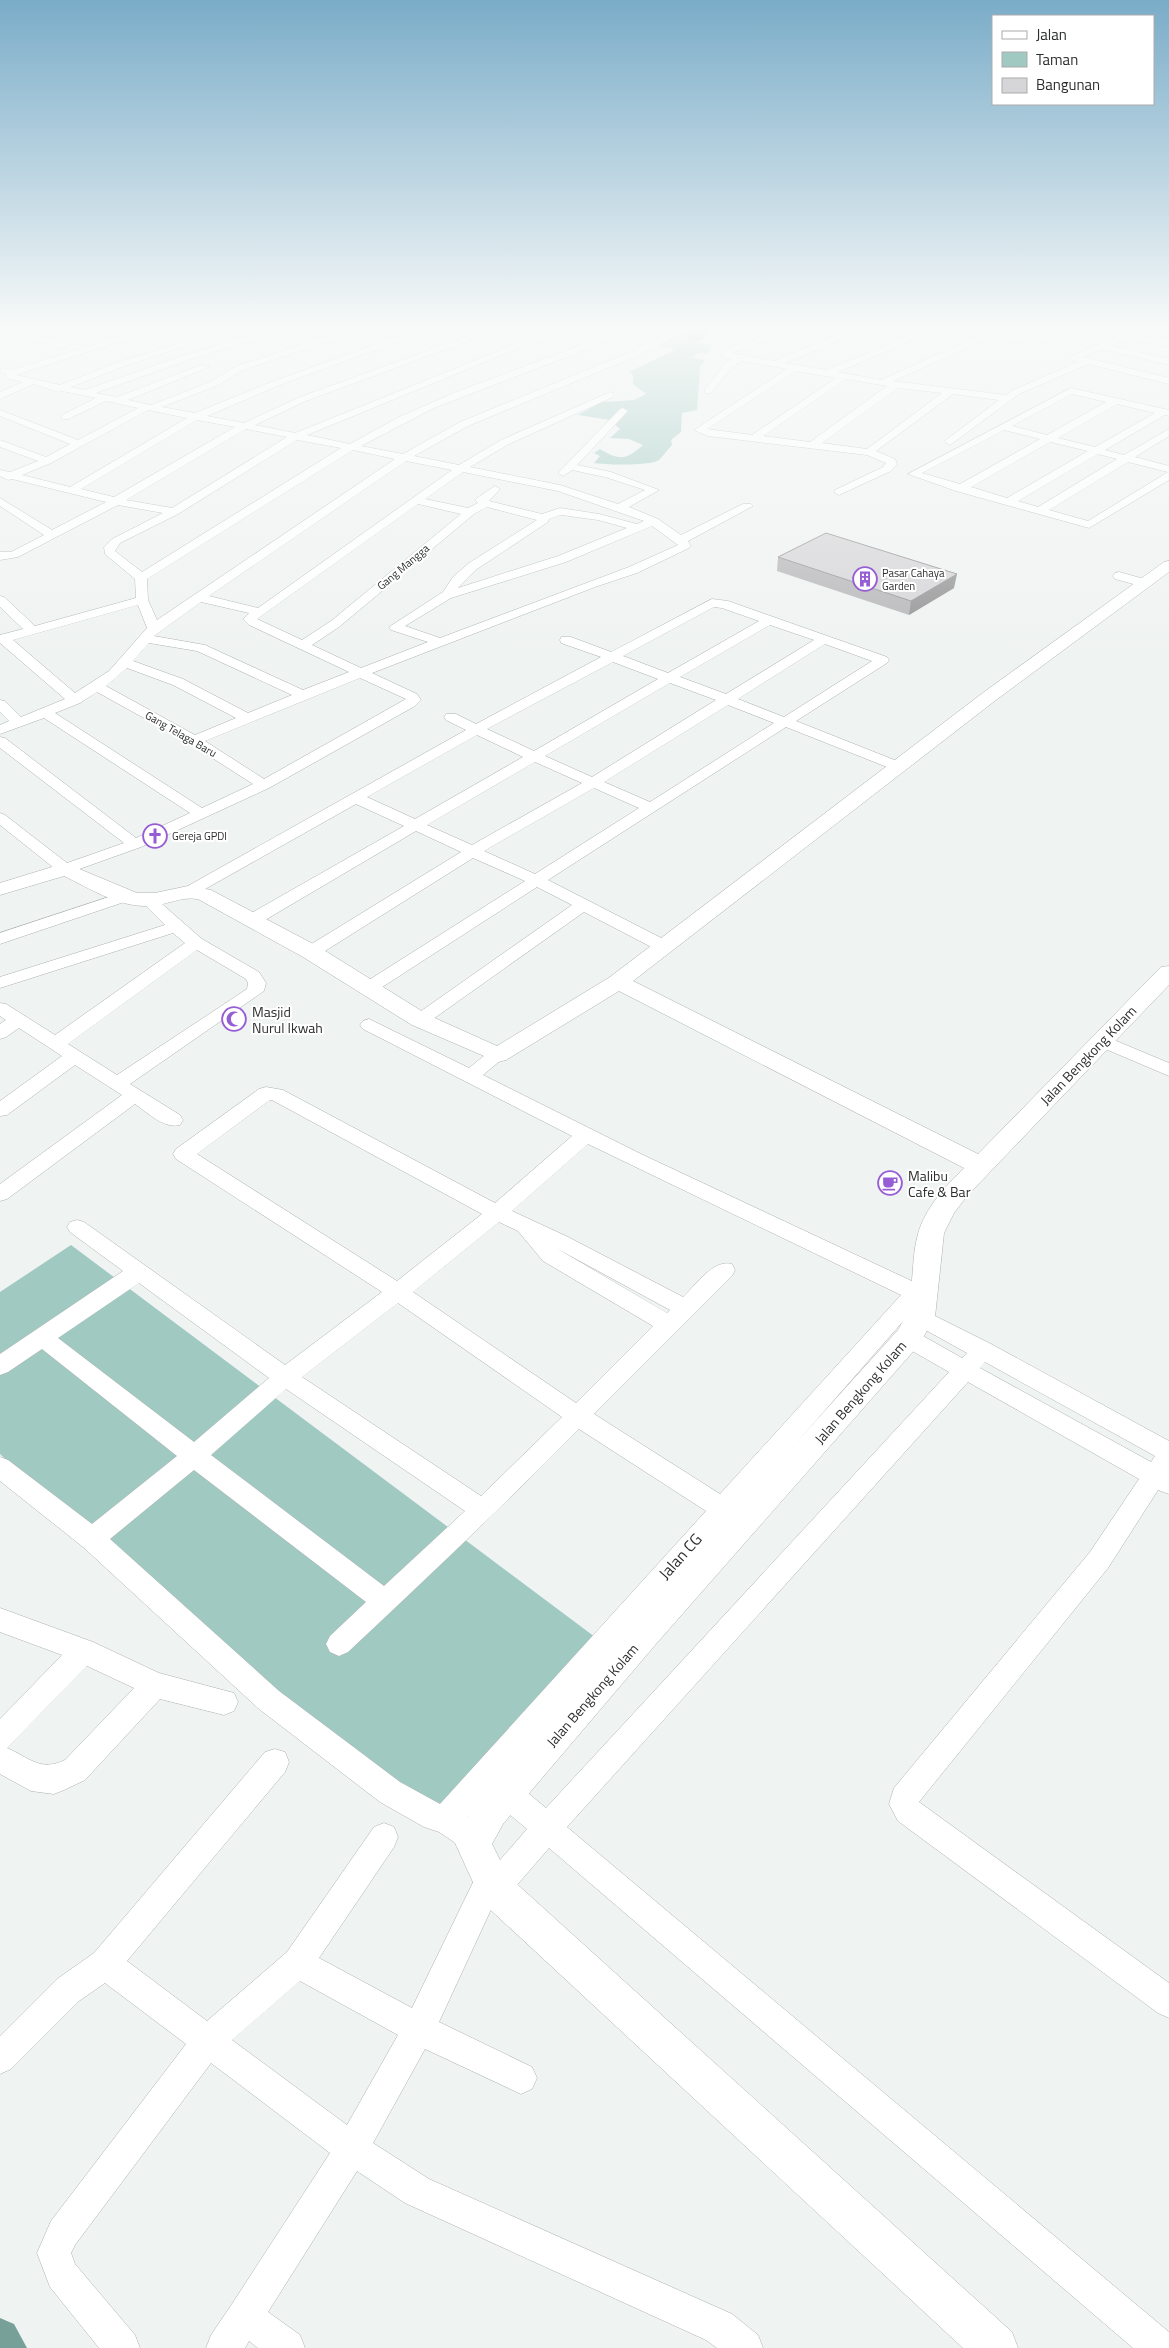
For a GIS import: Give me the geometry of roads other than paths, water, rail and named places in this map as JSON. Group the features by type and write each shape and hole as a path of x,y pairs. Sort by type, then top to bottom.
{"street":[{"path":"58,436 79,444"},
{"path":"3,476 47,461 95,436"},
{"path":"72,490 164,436"},
{"path":"0,556 14,556 116,501 229,436"},
{"path":"154,628 142,600 141,578 109,552 110,547 116,541 174,512 296,436 548,485 621,507 654,521 681,540 685,546 633,570 303,695 194,740"},
{"path":"141,578 351,446 371,436"},
{"path":"0,730 75,700 125,663 154,628 403,458 445,436"},
{"path":"0,888 64,869 135,844 264,786 414,700 412,697 249,619 250,616 260,612 418,501 460,469 520,436"},
{"path":"548,485 571,467 601,436"},
{"path":"726,436 869,452 890,461 892,464 887,469 839,492"},
{"path":"754,438 758,436"},
{"path":"813,445 826,436"},
{"path":"869,452 891,436"},
{"path":"950,442 958,436"},
{"path":"986,436 913,474 960,489 1091,524 1169,475"},
{"path":"1039,436 1169,469"},
{"path":"960,489 1053,436"},
{"path":"1008,502 1123,436"},
{"path":"1039,511 1163,436"},
{"path":"0,443 47,461"},
{"path":"571,467 607,474 654,490 621,507"},
{"path":"3,476 174,512"},
{"name":"Gang Mangga","path":"302,645 334,624 470,512 485,503 481,500 495,490"},
{"path":"0,501 52,535"},
{"path":"418,501 470,512"},
{"path":"485,503 542,518 560,511 599,517 636,527"},
{"path":"681,540 747,506"},
{"path":"447,595 457,580 473,566 543,522 542,518"},
{"path":"442,643 395,627 447,595 562,559 654,521"},
{"path":"470,1076 498,1055 618,982 897,766 1169,565"},
{"path":"1119,576 1144,583"},
{"path":"200,598 260,612"},
{"path":"0,600 31,629"},
{"path":"1,639 31,629 142,600"},
{"path":"0,818 64,869 127,896 148,900 192,890 476,730 712,603 724,604 882,660 367,989"},
{"path":"254,920 668,677 769,620"},
{"path":"145,638 200,648 303,695"},
{"path":"1,639 75,700"},
{"path":"311,952 473,851 592,783 825,639"},
{"path":"566,640 726,699 897,766"},
{"path":"125,663 178,682 247,718"},
{"name":"Gang Telaga Baru","path":"96,686 194,740 264,786"},
{"path":"0,704 18,722"},
{"path":"44,712 201,814"},
{"path":"452,717 476,730 651,808"},
{"path":"0,741 135,844"},
{"path":"356,798 537,881 665,947"},
{"path":"192,890 204,894 254,920 311,952 367,989 420,1020 498,1055"},
{"path":"0,939 127,896"},
{"path":"117,1084 255,991 258,983 253,976 196,943 148,900"},
{"path":"420,1020 583,905"},
{"path":"0,983 176,927"},
{"path":"55,1044 196,943"},
{"path":"618,982 981,1166"},
{"name":"Jalan Bengkong Kolam","path":"459,1832 482,1821 491,1809 507,1794 644,1634 734,1516 917,1311 931,1233 943,1210 958,1190 1102,1040 1165,982"},
{"path":"0,1008 173,1120"},
{"path":"0,1033 18,1020"},
{"path":"369,1025 587,1134 917,1311 983,1350 1165,1467"},
{"path":"1102,1040 1169,1070"},
{"path":"0,1110 75,1056"},
{"path":"684,1307 561,1242 524,1227 497,1213 276,1094 266,1093 183,1154 398,1292 578,1416 734,1516"},
{"path":"0,1194 135,1095"},
{"path":"92,1539 194,1456 285,1377 398,1292 497,1213 587,1134"},
{"path":"77,1227 285,1377 483,1510"},
{"path":"524,1227 550,1256 668,1324"},
{"path":"339,1644 483,1510 684,1307 724,1270"},
{"path":"0,1366 140,1271"},
{"path":"917,1311 965,1371 1165,1467"},
{"name":"Jalan CG","path":"459,1832 734,1516 917,1311"},
{"path":"42,1337 385,1602"},
{"path":"224,2348 352,2150 419,2029 492,1884 546,1829 983,1350"},
{"path":"0,1467 92,1539 270,1700 390,1792 459,1832 492,1884 996,2348"},
{"path":"1165,1467 1099,1560 904,1798 902,1804 908,1811 1169,2002"},
{"path":"0,1620 84,1651 155,1685 224,1702"},
{"path":"0,1738 84,1651"},
{"path":"0,1759 31,1777 54,1780 76,1770 155,1685"},
{"path":"0,2058 68,1990 105,1964 275,1762"},
{"path":"507,1794 1160,2348"},
{"path":"122,2348 62,2275 54,2254 63,2233 208,2040 298,1963 384,1837"},
{"path":"298,1963 419,2029 521,2078"},
{"path":"105,1964 352,2150 417,2191 719,2327 745,2348"},
{"path":"244,2316 287,2348"}],"waterway":[{"path":"0,2338 7,2348"}],"place":[{"name":"Pasar Cahaya Garden","path":"865,579"},
{"name":"Gereja GPDI","path":"155,836"},
{"name":"Masjid Nurul Ikwah","path":"234,1019"},
{"name":"Malibu Cafe & Bar","path":"890,1183"}]}
